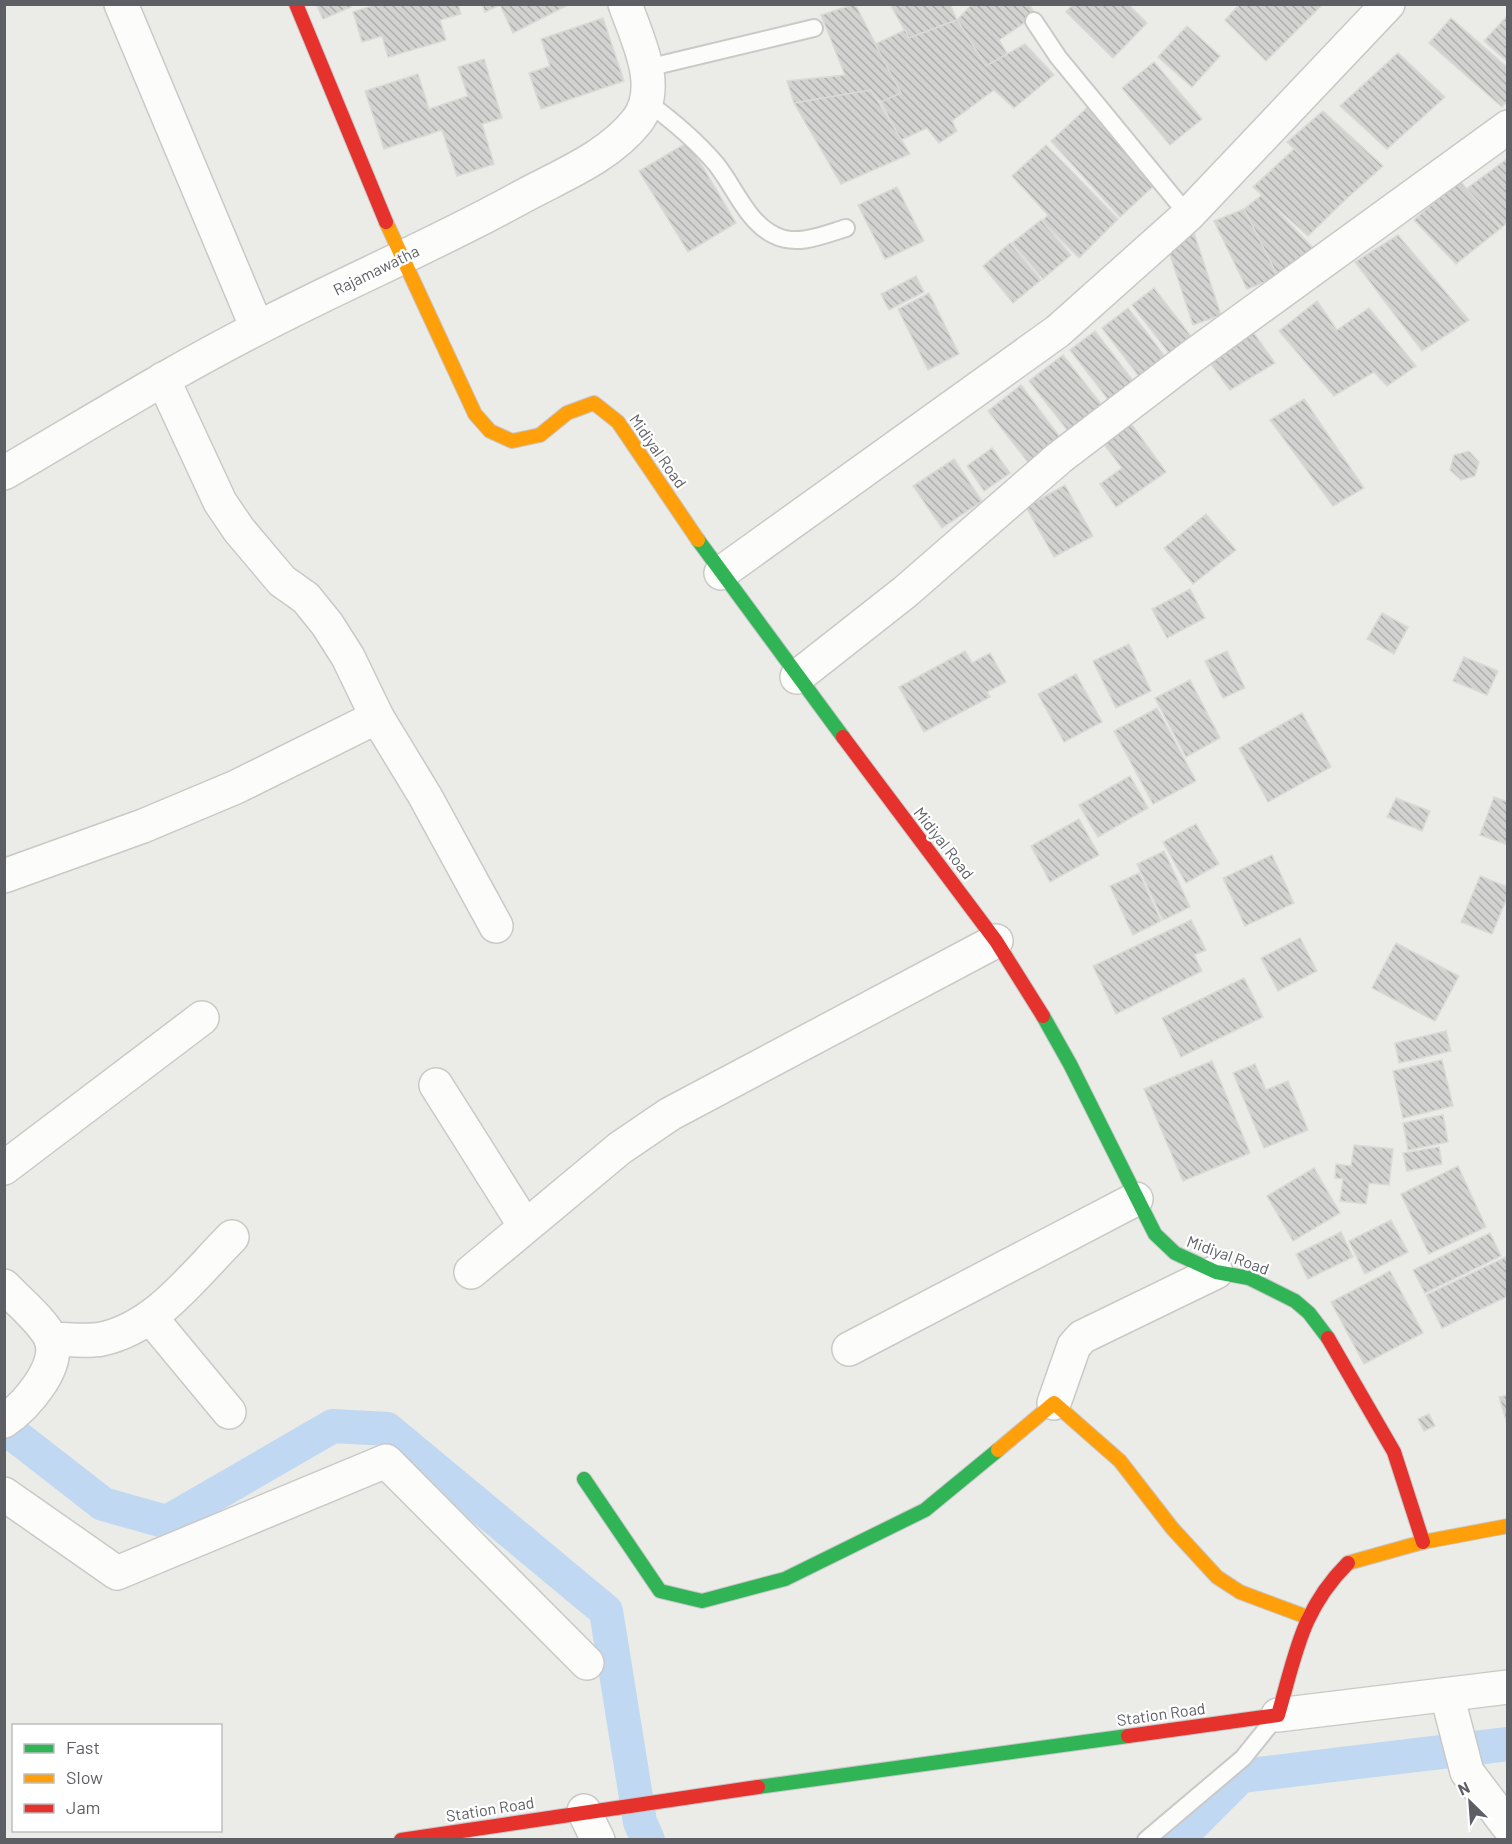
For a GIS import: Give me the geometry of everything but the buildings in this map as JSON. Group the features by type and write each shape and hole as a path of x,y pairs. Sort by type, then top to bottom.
{"street":[{"path":"121,4 257,328"},
{"path":"296,4 400,257"},
{"path":"625,4 647,68 647,102"},
{"path":"721,573 1058,331 1188,215 1388,4"},
{"name":"Rajamawatha","path":"4,473 163,379 257,328 400,257 484,219 591,159 616,141 637,120 647,102"},
{"path":"797,677 904,592 1059,458 1190,358 1504,136"},
{"name":"Midiyal Road","path":"400,257 475,414 490,431 512,441 540,435 567,413 594,403 609,412 721,573 797,677 996,940 1024,983 1070,1064 1155,1234 1175,1253 1216,1272 1249,1278 1295,1301 1309,1313 1326,1335 1394,1452 1423,1542"},
{"path":"163,379 220,502 239,530 282,582 306,598 327,624 348,657 377,717 425,796 496,926"},
{"path":"4,876 142,826 236,787 377,717"},
{"path":"471,1272 620,1148 670,1114 996,940"},
{"path":"4,1168 202,1018"},
{"path":"436,1086 525,1226"},
{"path":"849,1349 1136,1199"},
{"path":"51,1340 100,1339 126,1332 151,1318 232,1237"},
{"path":"584,1479 660,1591 702,1601 785,1580 925,1510 1054,1403 1074,1346 1082,1337 1216,1272"},
{"path":"4,1286 51,1340 52,1355 36,1391 11,1416"},
{"path":"151,1318 229,1413"},
{"path":"1054,1403 1120,1461 1173,1528 1217,1577 1240,1592 1307,1617"},
{"path":"4,1494 117,1574 386,1461 587,1663"},
{"path":"1508,1526 1423,1542 1350,1561 1328,1583 1307,1617 1278,1715 1508,1687"},
{"path":"1447,1695 1454,1728 1508,1826"},
{"name":"Station Road","path":"400,1839 591,1825 717,1793 1278,1715"}],"lane":[{"path":"1034,21 1058,57 1188,215"},
{"path":"647,68 814,28"},
{"path":"647,102 686,130 717,165 758,223 775,236 796,240 815,238 846,228"},
{"path":"1148,1838 1243,1758 1278,1715"}],"waterway":[{"path":"4,1427 103,1504 167,1522 333,1426 387,1429 606,1611 640,1822 648,1840"},
{"path":"1177,1840 1241,1776 1508,1744"}],"traffic: fast":[{"path":"698,540 843,737"},
{"path":"1043,1016 1070,1064 1155,1234 1175,1253 1216,1272 1249,1278 1295,1301 1309,1313 1328,1338"},
{"path":"584,1479 660,1591 702,1601 785,1579 925,1510 998,1450"},
{"path":"758,1787 1128,1736"}],"traffic: slow":[{"path":"386,222 475,414 490,431 512,441 540,435 567,413 594,403 618,422 698,540"},
{"path":"998,1450 1054,1403 1120,1461 1172,1528 1217,1577 1240,1592 1307,1617"},
{"path":"1348,1563 1423,1542 1508,1526"}],"traffic: jam":[{"path":"296,4 386,222"},
{"path":"843,737 996,941 1043,1016"},
{"path":"1328,1338 1394,1452 1423,1542"},
{"path":"1128,1736 1278,1715 1296,1652 1310,1616 1332,1581 1348,1563"},
{"path":"401,1840 758,1787"}]}
